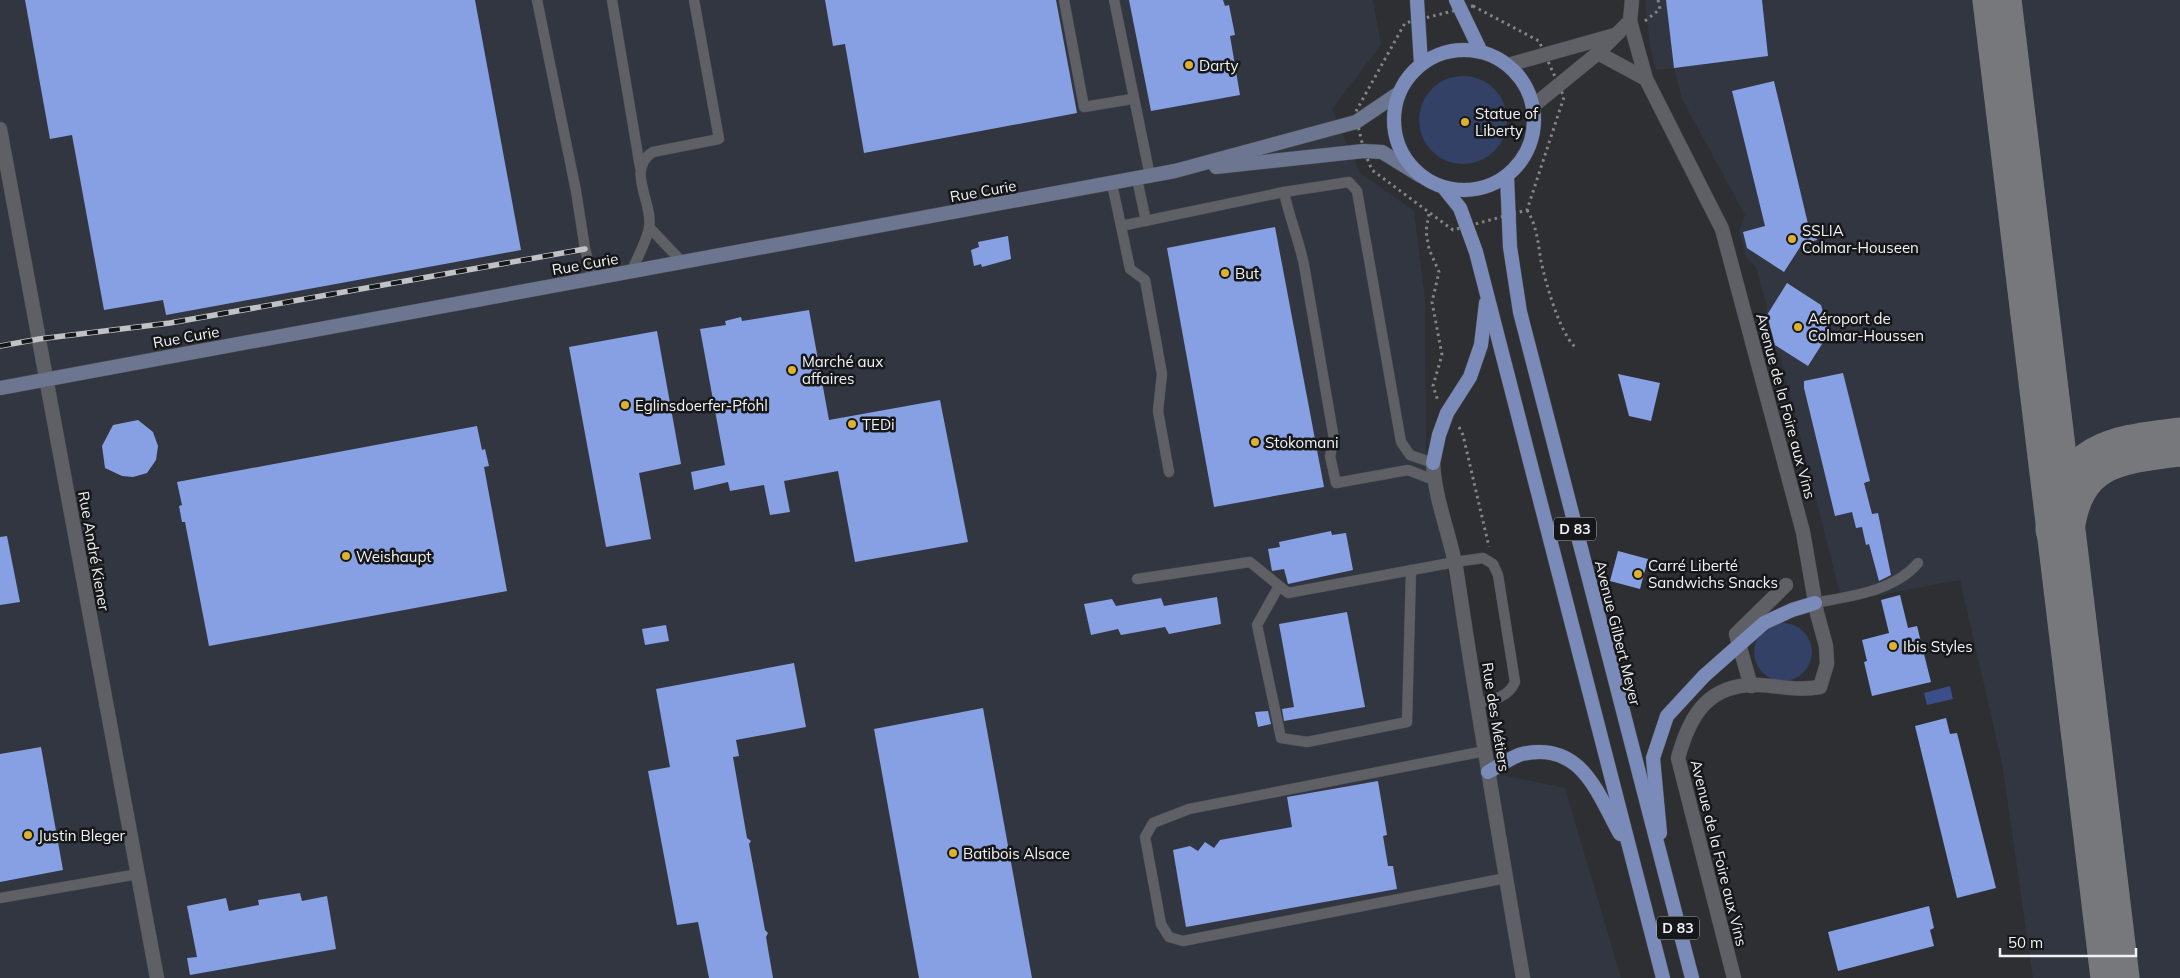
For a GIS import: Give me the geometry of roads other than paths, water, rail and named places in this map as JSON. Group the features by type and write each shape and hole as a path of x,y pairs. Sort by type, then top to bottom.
{"main road":[{"path":"1417,0 1422,64"},
{"path":"1457,4 1481,52"},
{"path":"1460,50 1481,52 1508,65 1524,84 1533,106 1534,126 1530,145 1520,162 1506,176 1487,187 1473,189 1444,188 1421,176 1405,159 1396,138 1394,115 1399,93 1408,77 1422,64 1440,54 1460,50"},
{"name":"Rue Curie","path":"0,388 1143,178 1356,122 1399,93"},
{"name":"Rue Curie","path":"1175,171 1364,151 1382,152 1421,176"},
{"name":"Avenue Gilbert Meyer","path":"1506,176 1512,269 1520,312 1664,878 1692,978"},
{"name":"D 83","path":"1444,188 1460,208 1468,226 1488,295 1663,978"},
{"path":"1433,463 1439,435 1447,413 1470,377 1481,345 1488,295"},
{"path":"1664,878 1653,758 1667,716 1704,676 1764,623 1792,610 1816,608"},
{"path":"1488,772 1521,754 1551,751 1572,760 1588,775 1630,853"}],"street":[{"name":"Avenue de la Foire aux Vins","path":"1632,0 1630,21 1646,79 1722,229 1803,532 1816,608 1826,646 1827,664 1820,687 1799,690 1733,686 1712,697 1696,713 1685,734 1678,758 1734,978"},
{"path":"1533,106 1598,53 1630,21"},
{"path":"1508,65 1616,34"},
{"path":"1598,53 1646,79"},
{"name":"Rue André Kiener","path":"0,129 157,978"},
{"name":"Rue des Métiers","path":"1433,463 1434,480 1455,562 1476,704 1523,978"},
{"path":"1751,686 1736,634 1786,585"}],"lane":[{"path":"536,0 576,191 585,249 593,279"},
{"path":"612,0 649,227 631,272"},
{"path":"640,168 644,157 653,152 719,139 694,0"},
{"path":"1064,0 1084,107 1132,99"},
{"path":"1114,0 1132,99 1143,178 1146,221"},
{"path":"1121,226 1284,192 1350,182 1357,190 1401,442 1410,455 1433,463"},
{"path":"1112,184 1130,270 1145,280 1162,374 1158,411 1169,472"},
{"path":"1284,192 1291,225 1300,246 1334,439 1330,456 1336,484 1408,470 1434,480"},
{"path":"649,227 683,263"},
{"path":"1138,579 1250,562 1288,593 1483,558 1493,564 1498,574 1515,682 1511,691 1502,697 1476,704"},
{"path":"1816,608 1893,583 1909,573 1918,563"},
{"path":"1279,586 1256,625 1282,738 1307,742 1407,722 1411,570"},
{"path":"1485,751 1188,809 1153,823 1144,837 1161,924 1169,937 1183,941 1506,878"},
{"path":"0,898 138,874"}],"railway":[{"path":"0,346 39,339 170,323 585,249"}],"place":[{"name":"Darty","path":"1189,65"},
{"name":"Statue of Liberty","path":"1465,122"},
{"name":"SSLIA Colmar-Houseen","path":"1792,239"},
{"name":"But","path":"1225,273"},
{"name":"Aéroport de Colmar-Houssen","path":"1798,327"},
{"name":"Marché aux affaires","path":"792,370"},
{"name":"Eglinsdoerfer-Pfohl","path":"625,405"},
{"name":"TEDi","path":"852,424"},
{"name":"Stokomani","path":"1255,442"},
{"name":"Weishaupt","path":"346,556"},
{"name":"Carré Liberté Sandwichs Snacks","path":"1638,574"},
{"name":"Ibis Styles","path":"1893,646"},
{"name":"Justin Bleger","path":"28,835"},
{"name":"Batibois Alsace","path":"953,853"}]}
